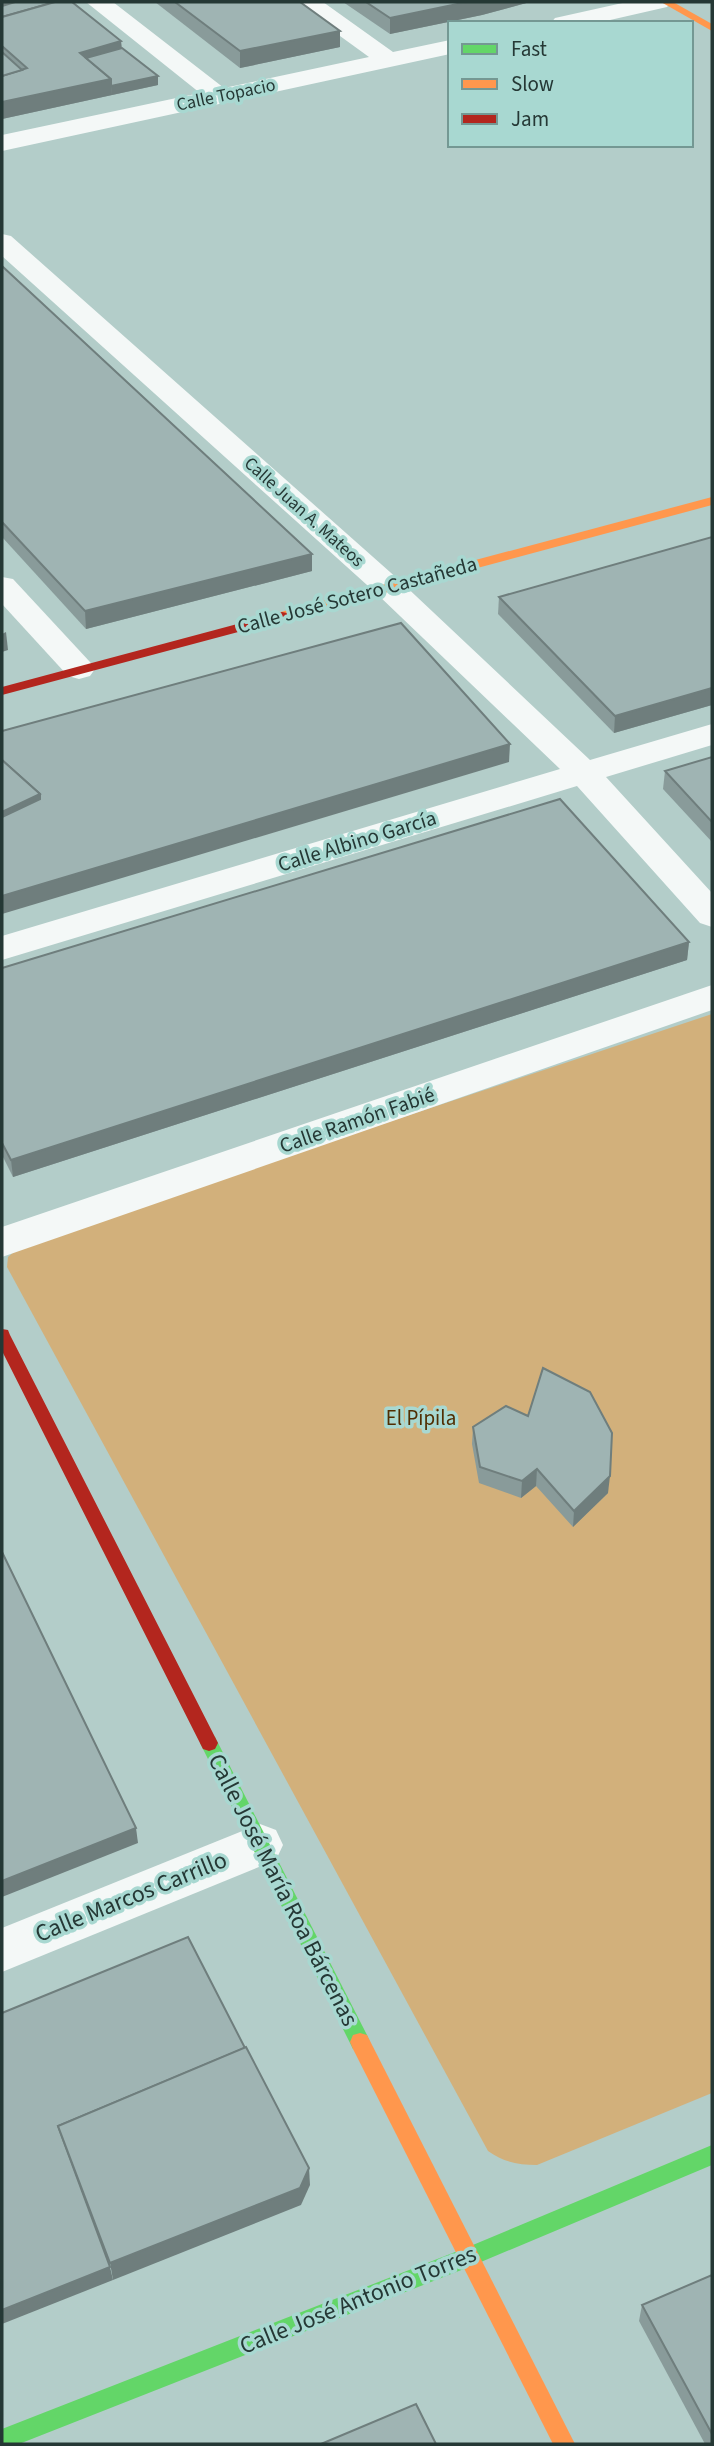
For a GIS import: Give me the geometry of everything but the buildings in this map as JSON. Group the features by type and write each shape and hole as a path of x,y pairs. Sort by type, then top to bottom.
{"street":[{"path":"98,2 220,97"},
{"path":"307,2 389,60"},
{"path":"572,21 659,2"},
{"path":"666,2 712,28"},
{"name":"Calle Topacio","path":"2,143 448,47"},
{"name":"Calle Juan A. Mateos","path":"2,242 388,587 583,772 712,915"},
{"name":"Calle José Sotero Castañeda","path":"2,691 712,501"},
{"path":"2,586 79,669"},
{"name":"Calle Albino García","path":"2,948 712,734"},
{"name":"Calle Ramón Fabié","path":"2,1242 712,997"},
{"name":"Calle José María Roa Bárcenas","path":"2,1335 564,2444"},
{"name":"Calle Marcos Carrillo","path":"2,1950 260,1845"},
{"name":"Calle José Antonio Torres","path":"2,2440 469,2257 712,2155"}],"green space":[{"name":"El Pípila","path":"712,1014 712,2093 537,2165 517,2163 499,2158 488,2151 7,1267 8,1257 23,1244"}],"traffic: fast":[{"path":"209,1743 360,2042"},
{"path":"2,2440 469,2257 712,2155"}],"traffic: slow":[{"path":"666,2 712,28"},
{"path":"282,616 712,501"},
{"path":"360,2042 564,2444"}],"traffic: jam":[{"path":"2,691 282,616"},
{"path":"2,1335 209,1743"}]}
